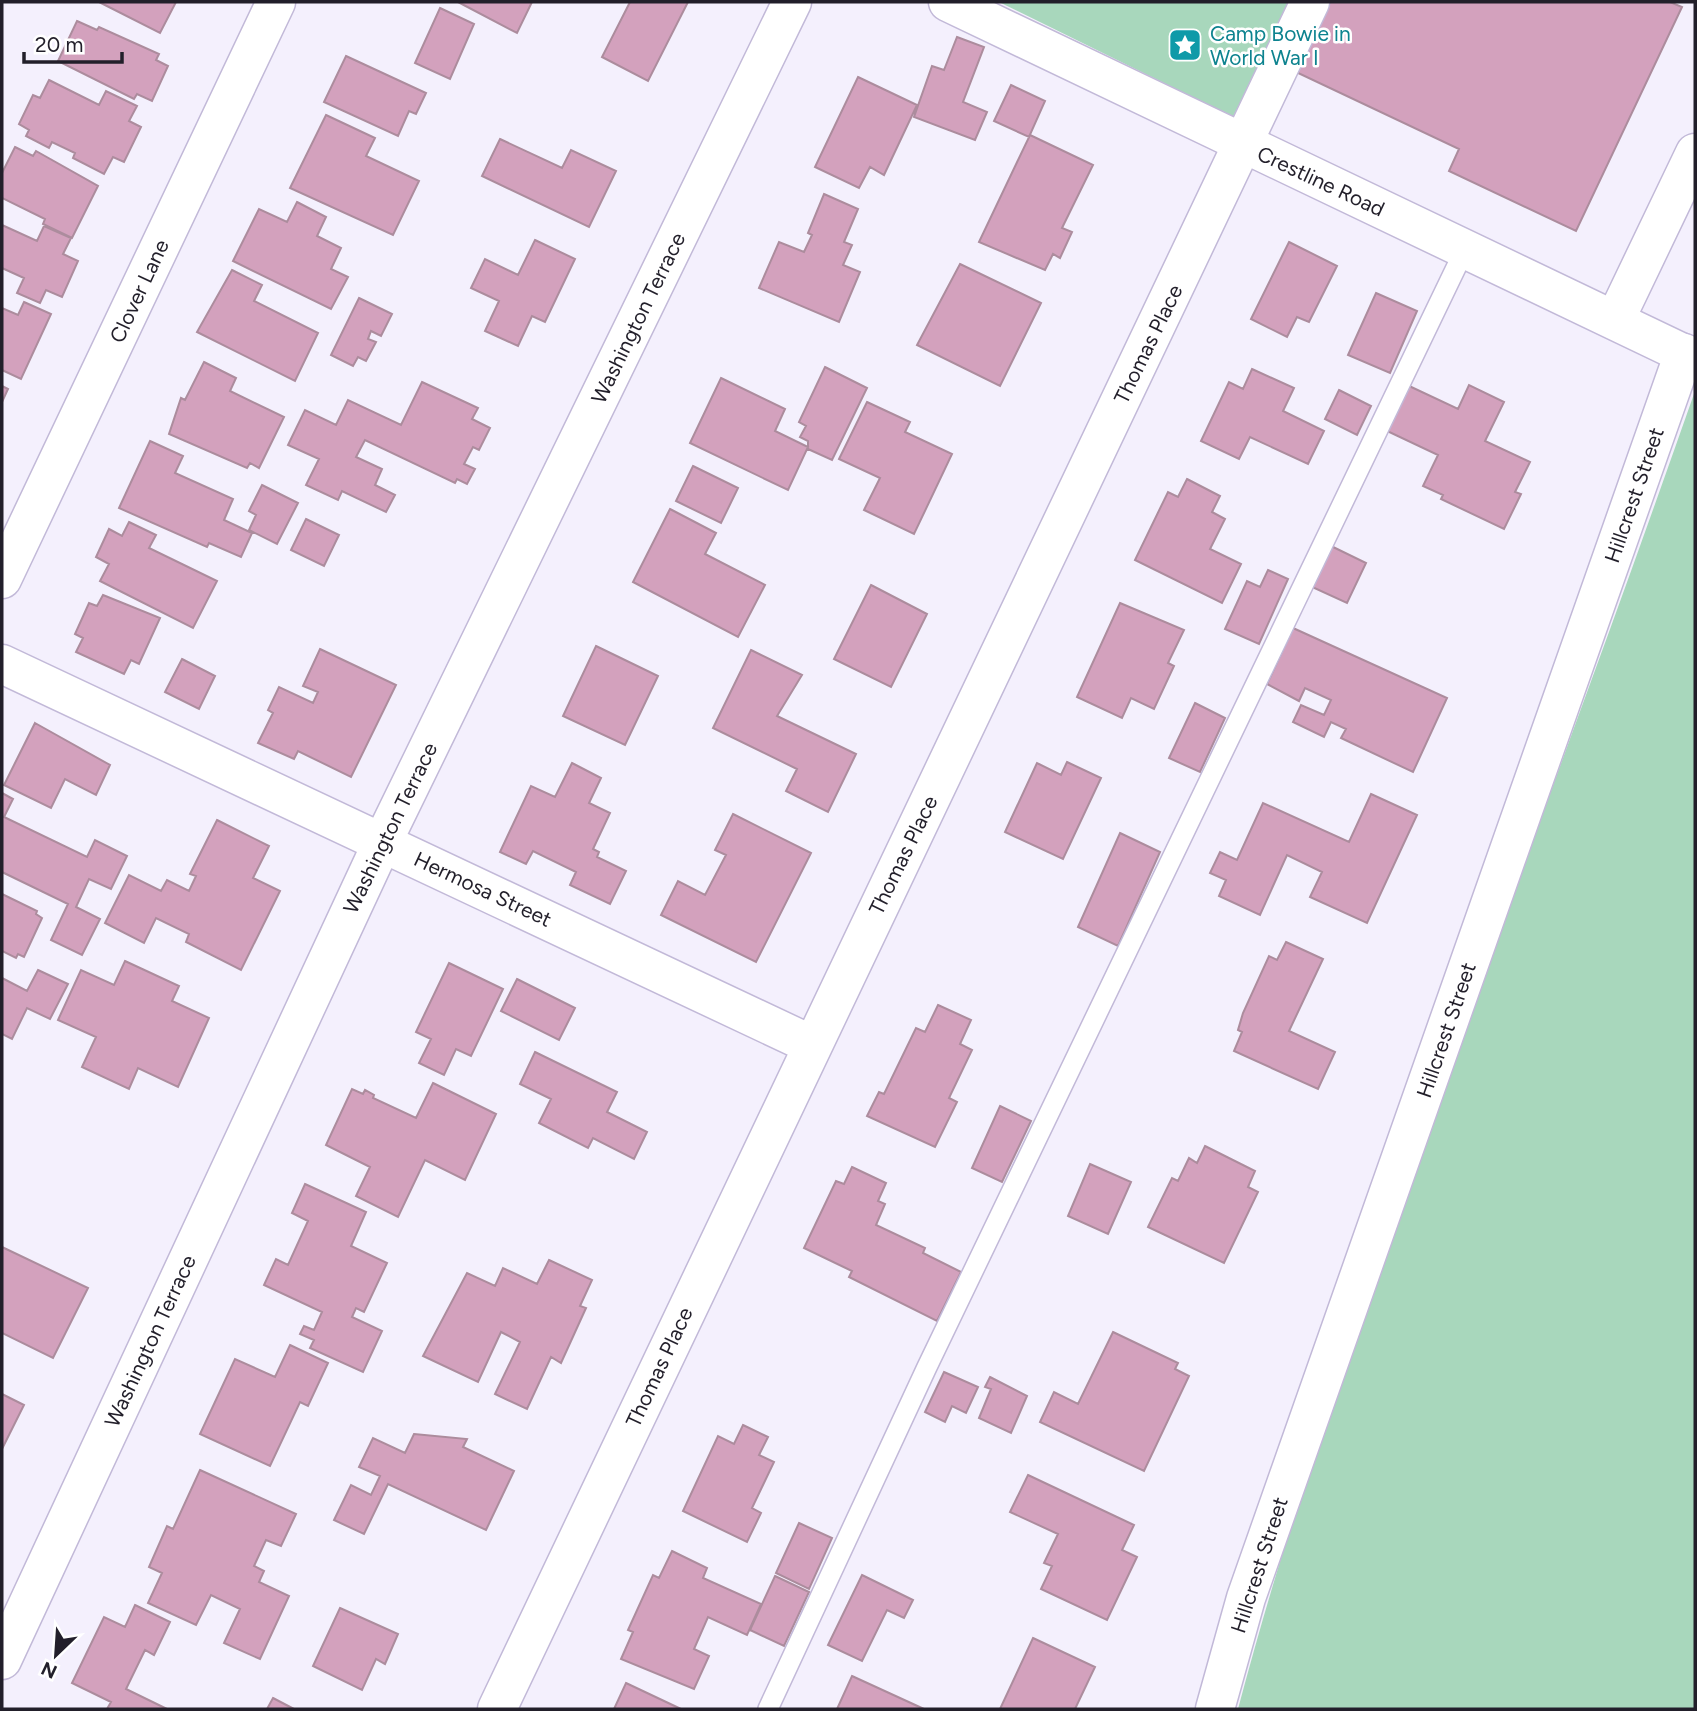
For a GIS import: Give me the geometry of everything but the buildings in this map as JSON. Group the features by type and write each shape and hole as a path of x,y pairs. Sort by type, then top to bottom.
{"street":[{"name":"Clover Lane","path":"2,579 276,2"},
{"name":"Washington Terrace","path":"2,1660 383,841 792,2"},
{"name":"Crestline Road","path":"948,2 1690,356"},
{"name":"Thomas Place","path":"497,1709 1310,2"},
{"path":"1615,320 1695,153"},
{"name":"Hillcrest Street","path":"1215,1709 1246,1598 1690,356"},
{"name":"Hermosa Street","path":"2,664 812,1045"}],"lane":[{"path":"768,1709 927,1367 1465,249"}],"green space":[{"path":"999,2 1290,2 1233,117"},
{"path":"1695,391 1695,1709 1238,1709 1291,1524 1351,1341"}],"place":[{"name":"Camp Bowie in World War I","path":"1185,45"}]}
